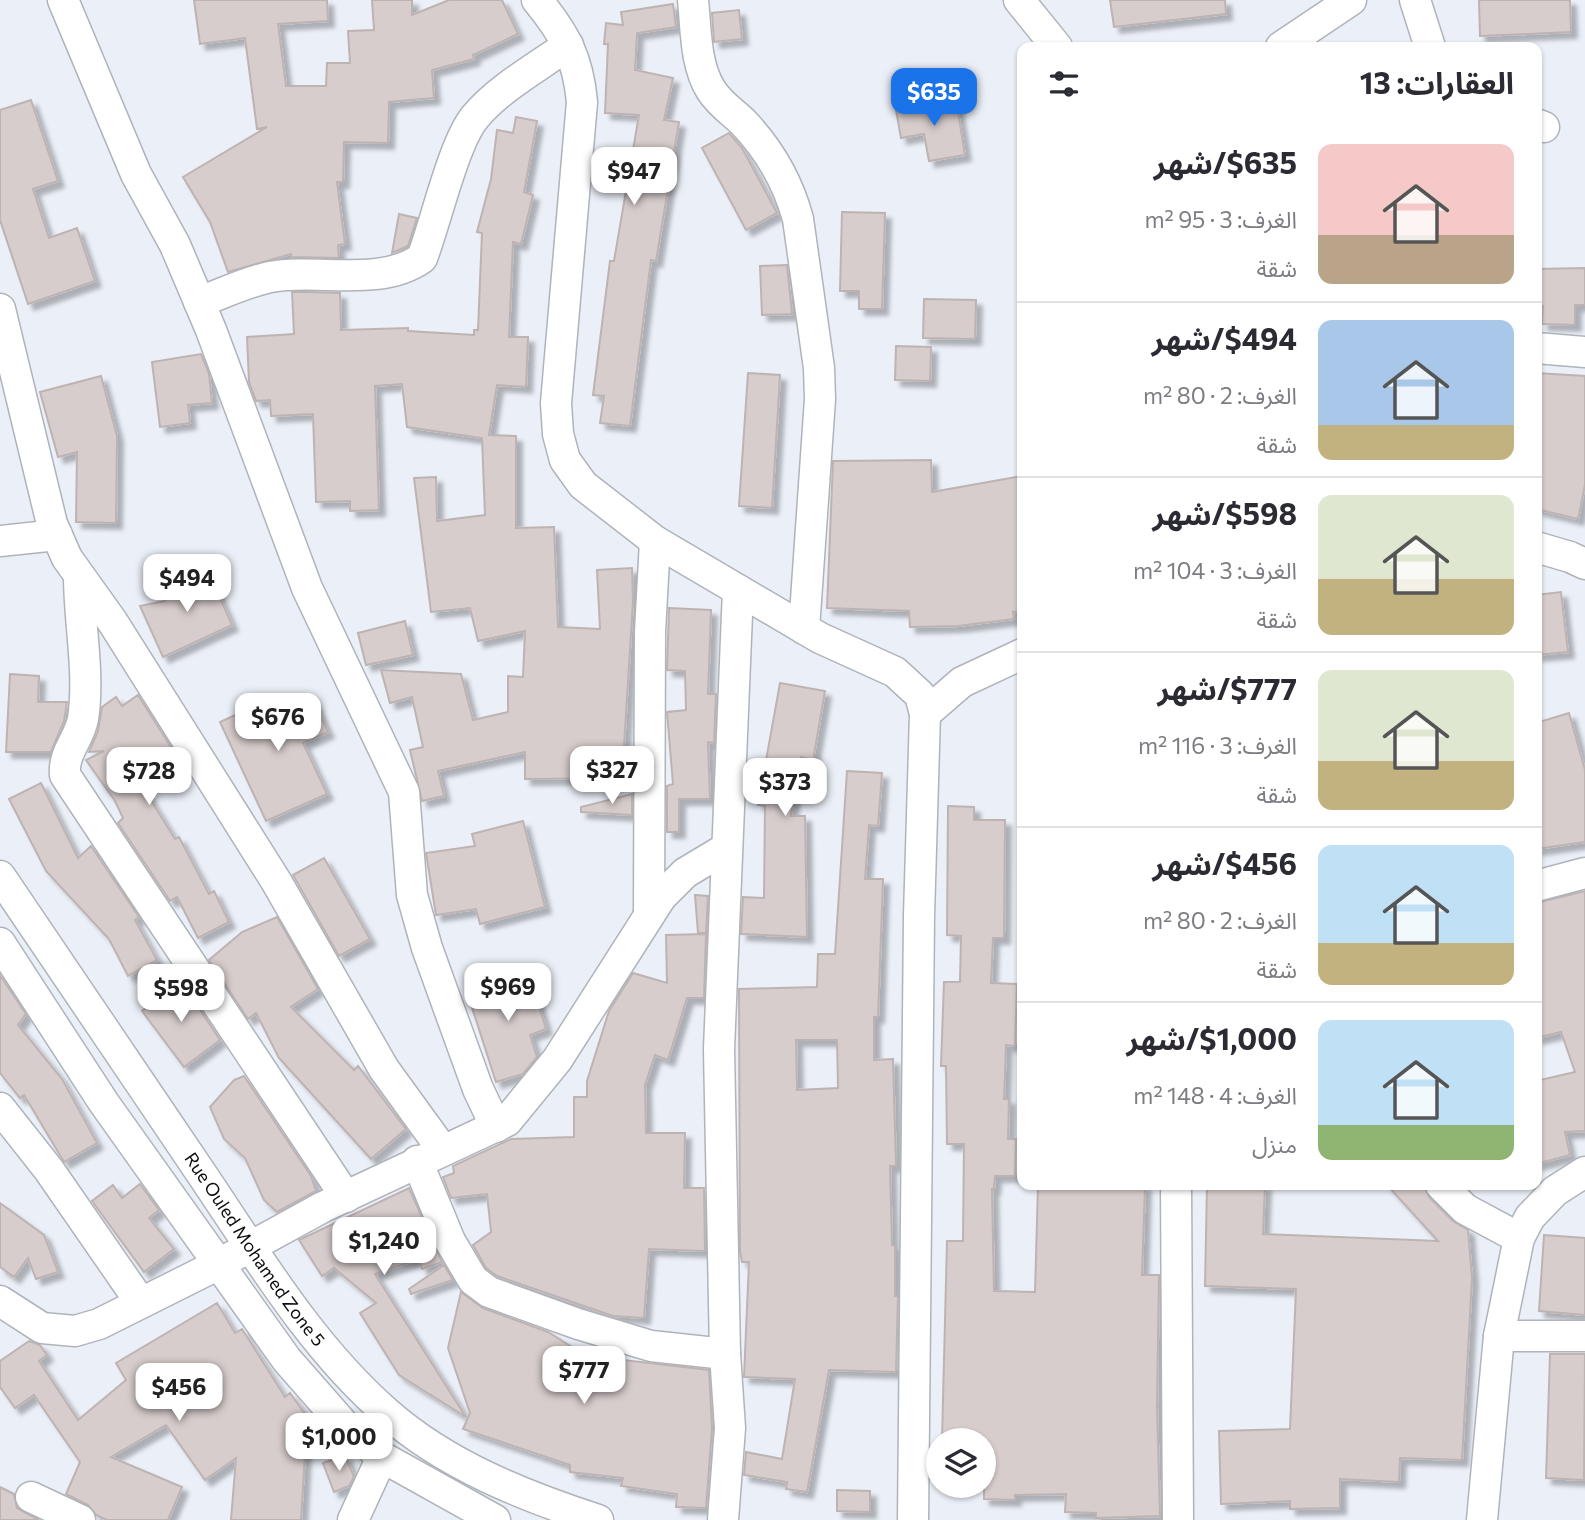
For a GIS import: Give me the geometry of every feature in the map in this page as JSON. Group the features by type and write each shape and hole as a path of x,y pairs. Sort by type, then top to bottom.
{"street":[{"path":"63,0 136,174 175,245 199,302 307,588 404,792 412,895 427,948 474,1078 496,1127"},
{"path":"537,0 568,45 579,70 582,102 556,392 558,434 565,460 583,485 655,541 804,629 895,672 920,695 925,714 918,986 913,1520"},
{"path":"693,0 705,78 720,102 743,123 774,160 792,198 798,219 820,398 804,629"},
{"path":"1019,0 1053,42"},
{"path":"1288,42 1351,0"},
{"path":"1415,0 1428,42"},
{"path":"199,302 268,277 306,273 386,272 416,262 426,247 463,137 473,119 489,102 568,45"},
{"path":"2,328 57,535 79,576 112,621 276,881 384,1069 430,1155 450,1241 473,1280 489,1292 651,1346 725,1354"},
{"path":"1542,348 1585,352"},
{"path":"0,541 57,535"},
{"path":"649,915 650,632 655,541"},
{"path":"1542,549 1570,556 1585,565"},
{"path":"79,576 85,686 83,720 65,758 65,775 346,1197"},
{"path":"723,1520 730,1428 725,1354 719,1049 725,849 738,590"},
{"path":"925,714 962,682 1017,656"},
{"path":"0,1301 42,1328 75,1331 99,1324 430,1155 496,1127 516,1113 557,1060 661,897 685,873 725,849"},
{"path":"1542,884 1585,873"},
{"name":"Rue Ouled Mohamed Zone 5","path":"0,876 250,1247 314,1336 387,1414 440,1453 544,1502 598,1520"},
{"name":"Rue Ouled Mohamed Zone 5","path":"0,943 104,1104 287,1360 344,1425 382,1457 495,1520"},
{"path":"0,1108 49,1170 141,1303"},
{"path":"1482,1520 1499,1336 1519,1238 1530,1217 1555,1191 1585,1172"},
{"path":"1176,1190 1178,1520"},
{"path":"1446,1190 1465,1209 1519,1238"},
{"path":"1499,1336 1585,1336"},
{"path":"352,1520 382,1457"},
{"path":"31,1497 80,1520"}],"building":[{"path":"194,0 327,0 328,21 278,24 286,86 326,86 327,63 350,63 348,31 374,30 372,0 412,0 412,15 449,0 502,0 518,34 473,55 474,59 432,70 434,98 389,102 388,143 344,142 343,182 337,182 345,244 338,245 339,258 291,257 291,254 228,272 210,222 183,177 267,127 257,129 245,38 200,44"},
{"path":"1110,0 1225,0 1226,14 1114,27"},
{"path":"1479,0 1570,0 1571,32 1480,36"},
{"path":"673,4 676,27 637,33 635,70 673,78 664,120 679,122 656,261 651,260 630,426 600,423 604,396 593,395 610,261 614,261 639,115 605,113 608,44 604,44 606,23 623,25 621,12"},
{"path":"739,10 742,39 714,42 712,13"},
{"path":"31,100 58,181 33,189 49,238 77,228 95,281 28,304 0,220 0,110"},
{"path":"956,100 965,155 929,161 924,134 901,138 896,110"},
{"path":"516,117 537,121 524,192 533,195 521,244 513,242 509,337 528,337 526,387 497,385 489,435 516,436 516,528 554,527 558,627 600,629 597,570 632,568 633,601 622,778 525,779 525,752 438,771 444,796 422,801 410,750 423,747 412,697 390,703 381,670 461,674 473,720 508,712 508,676 523,677 525,631 478,641 470,608 431,612 414,478 436,477 437,521 485,515 482,438 407,427 402,384 375,386 379,510 350,511 350,501 316,502 313,414 271,416 270,400 256,401 249,382 247,337 294,334 292,292 340,293 341,330 408,328 408,331 474,335 474,330 478,330 482,233 477,232 491,179 497,130 513,133"},
{"path":"729,133 742,148 777,213 746,230 702,148"},
{"path":"842,212 885,213 882,309 859,309 859,291 840,291"},
{"path":"399,214 417,218 408,246 392,253"},
{"path":"787,265 792,314 762,315 760,266"},
{"path":"1585,268 1585,305 1575,305 1575,325 1542,324 1542,269"},
{"path":"924,299 976,300 975,339 923,338"},
{"path":"896,346 931,347 930,381 895,380"},
{"path":"201,354 209,374 212,403 188,405 190,423 160,427 152,362"},
{"path":"748,373 780,375 772,508 739,506"},
{"path":"1542,373 1585,376 1585,485 1578,519 1542,510"},
{"path":"101,376 117,436 116,523 76,522 77,452 58,457 40,392"},
{"path":"931,460 932,492 1017,477 1017,612 1013,612 1014,619 958,626 910,627 909,611 827,608 833,461"},
{"path":"207,569 232,625 163,657 140,606 165,601 161,591"},
{"path":"1561,592 1568,652 1542,654 1542,594"},
{"path":"669,608 711,610 708,694 716,694 714,743 708,742 710,799 679,799 679,832 667,832 667,786 673,784 667,712 686,710 685,671 667,670"},
{"path":"405,621 413,655 366,665 358,633"},
{"path":"10,674 39,676 38,702 67,702 64,721 51,752 6,752"},
{"path":"780,683 825,691 813,760 801,757 791,816 805,816 807,937 741,934 743,897 764,898 765,806 758,805"},
{"path":"138,695 176,755 139,781 175,839 179,837 209,894 214,891 229,922 198,938 177,897 170,901 118,823 123,818 115,801 86,760 104,751 89,752 98,731 102,707 116,697 122,706"},
{"path":"279,695 284,707 311,695 328,732 303,743 327,794 266,821 220,722"},
{"path":"1569,713 1585,770 1585,842 1542,848 1542,721"},
{"path":"847,771 882,773 878,826 869,825 865,879 883,879 878,1017 874,1017 874,1060 893,1059 896,1166 890,1166 895,1296 898,1296 896,1372 829,1370 807,1492 786,1489 787,1482 744,1475 746,1452 782,1459 795,1379 744,1377 749,1262 742,1262 740,1252 739,989 817,987 818,954 835,954","holes":["796,1040 837,1040 838,1088 797,1090"]},
{"path":"41,783 78,858 91,846 139,917 135,920 157,960 128,976 109,939 46,871 9,799"},
{"path":"632,794 632,815 581,812 581,807"},
{"path":"948,806 974,807 974,820 1005,820 1004,938 993,938 991,983 1017,984 1015,1046 1006,1045 1004,1099 1009,1099 1008,1139 1016,1139 1015,1176 995,1176 992,1189 994,1291 1035,1292 1038,1190 1145,1190 1142,1275 1159,1275 1157,1406 1160,1516 1096,1518 1096,1513 1065,1512 1066,1494 1015,1495 1015,1500 984,1499 996,1498 996,1428 942,1428 947,1241 963,1241 964,1144 947,1144 946,1066 941,1066 944,982 960,982 961,936 947,935"},
{"path":"523,821 545,907 480,924 476,909 436,915 426,853 475,846 472,834"},
{"path":"324,858 370,939 339,956 293,875"},
{"path":"1585,891 1585,1131 1565,1132 1570,1155 1542,1162 1542,1080 1575,1072 1561,1032 1542,1037 1542,902"},
{"path":"695,895 708,896 706,933 698,933"},
{"path":"277,917 318,989 291,1007 354,1070 358,1066 406,1129 371,1159 279,1058 256,1013 248,1019 209,960 242,932"},
{"path":"706,934 704,998 687,998 668,1060 655,1055 645,1085 646,1133 685,1133 684,1188 704,1188 705,1251 649,1249 644,1318 613,1316 497,1276 486,1268 473,1245 491,1232 487,1194 451,1198 443,1177 454,1173 453,1166 511,1139 574,1137 574,1097 587,1097 587,1081 609,1011 633,973 667,983 666,935"},
{"path":"528,970 546,1029 530,1035 537,1057 523,1074 496,1082 466,989"},
{"path":"0,975 26,1014 18,1025 62,1079 97,1143 64,1162 24,1095 20,1098 0,1073"},
{"path":"181,981 220,1040 184,1067 142,1011"},
{"path":"244,1076 311,1176 316,1191 277,1212 264,1200 245,1158 224,1139 210,1107 234,1080"},
{"path":"140,1184 159,1210 149,1218 174,1249 144,1272 92,1201 113,1185 122,1198"},
{"path":"409,1188 442,1262 422,1269 419,1259 375,1274 466,1417 399,1375 360,1313 376,1303 334,1268 322,1276 299,1240"},
{"path":"1207,1190 1265,1190 1263,1234 1438,1241 1392,1190 1426,1190 1429,1197 1453,1221 1468,1230 1472,1278 1462,1460 1400,1458 1399,1482 1340,1479 1340,1508 1290,1509 1290,1501 1221,1504 1219,1431 1290,1429 1296,1289 1205,1286"},
{"path":"0,1203 44,1235 58,1272 36,1279 28,1258 14,1277 0,1267"},
{"path":"1544,1235 1585,1238 1585,1315 1539,1311"},
{"path":"444,1265 453,1280 411,1294 409,1289"},
{"path":"461,1292 483,1308 548,1332 613,1373 615,1359 709,1370 712,1428 706,1508 676,1507 677,1494 621,1486 623,1478 570,1472 570,1465 463,1429 470,1413 448,1348"},
{"path":"217,1303 235,1333 242,1329 285,1397 290,1393 305,1414 307,1420 301,1520 231,1520 236,1458 205,1480 166,1425 111,1457 182,1487 168,1520 107,1520 96,1515 88,1505 66,1494 80,1462 34,1395 15,1408 0,1387 0,1361 29,1341 40,1345 47,1355 39,1361 78,1420 126,1380 116,1363"},
{"path":"1550,1354 1585,1354 1584,1480 1546,1478"},
{"path":"345,1455 354,1477 349,1486 334,1492 323,1463"},
{"path":"0,1487 14,1494 17,1508 39,1520 0,1520"},
{"path":"837,1490 870,1491 870,1512 837,1511"}]}
